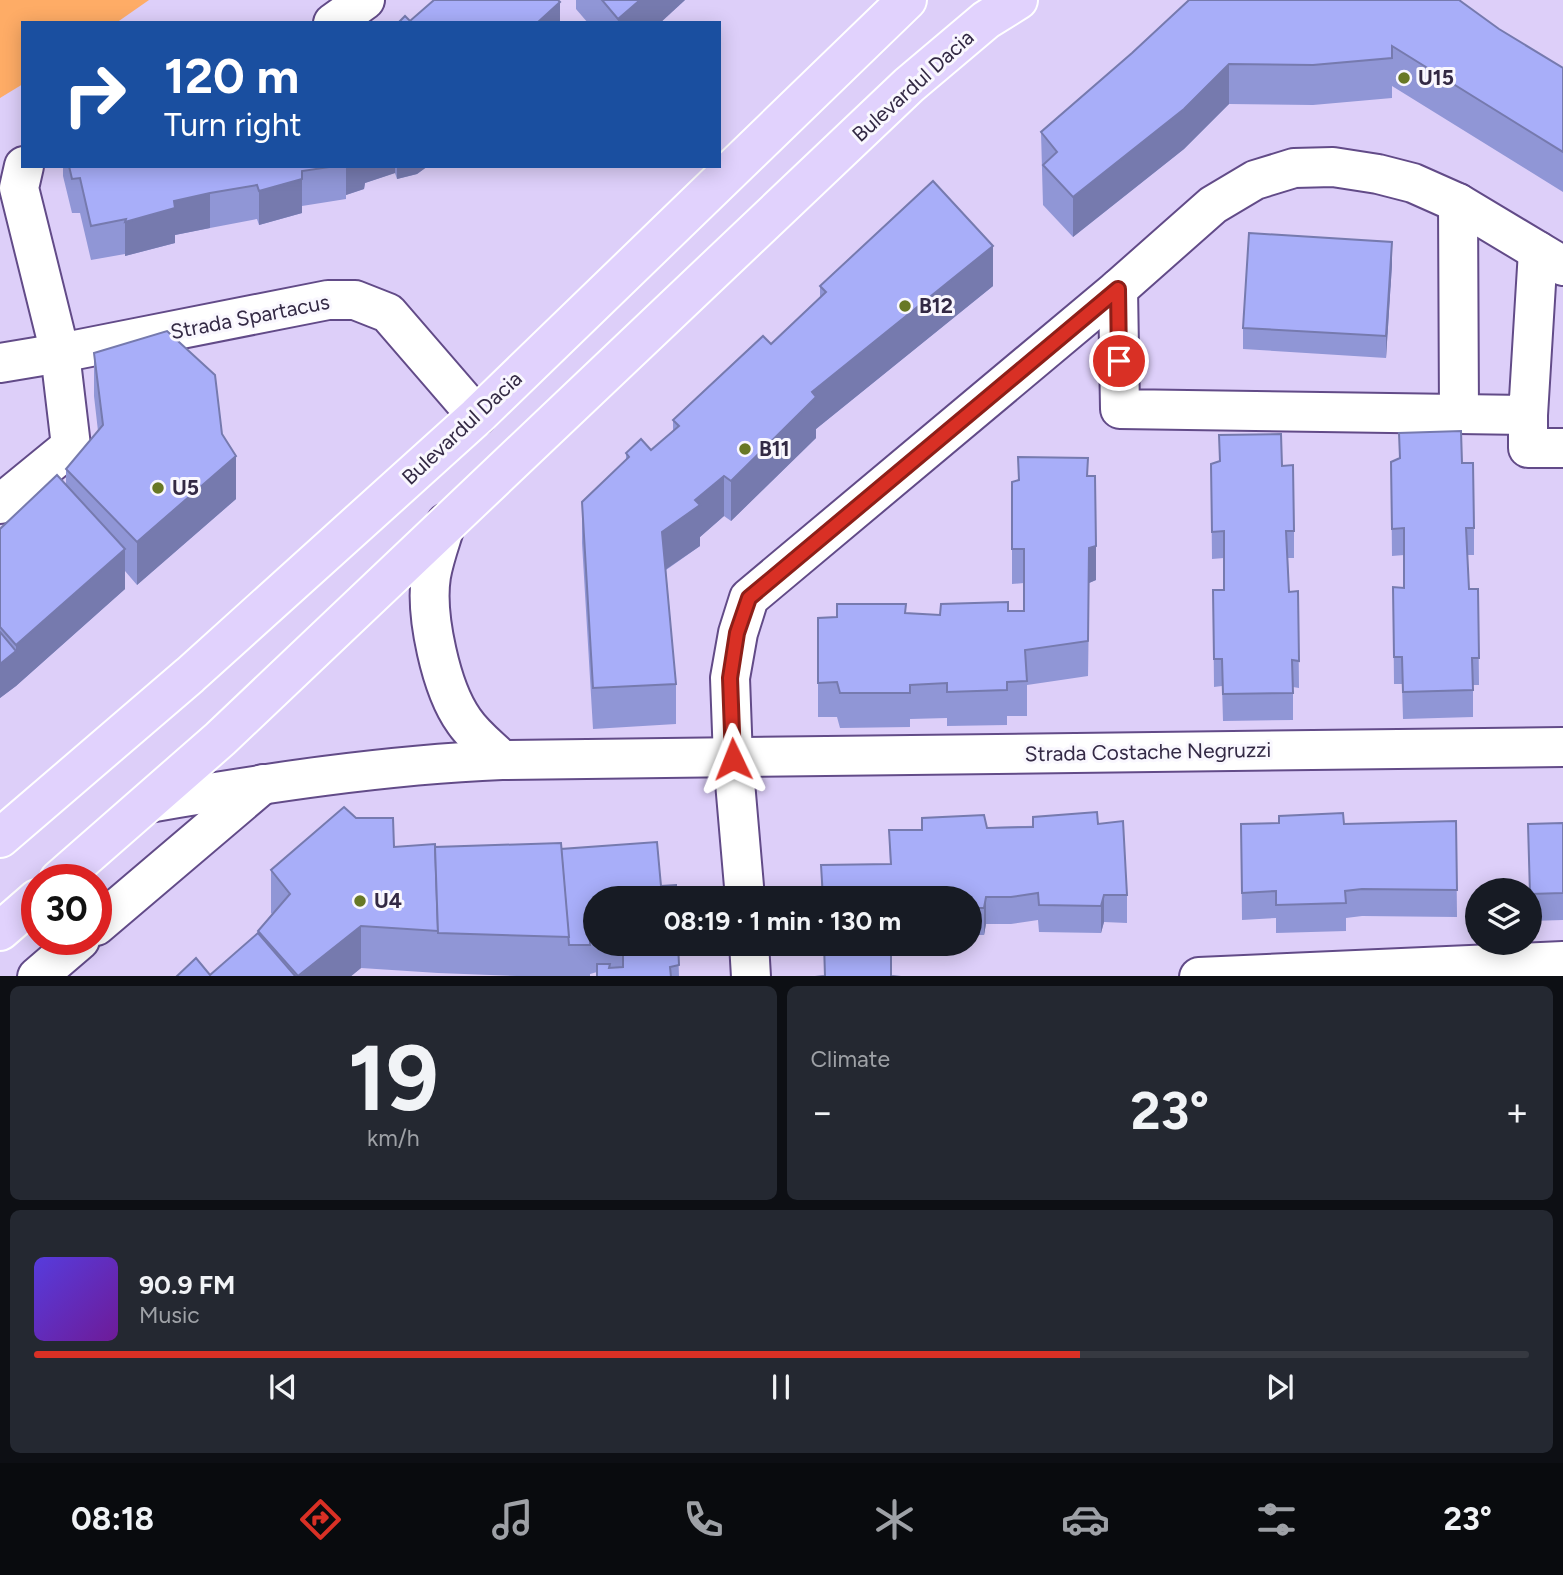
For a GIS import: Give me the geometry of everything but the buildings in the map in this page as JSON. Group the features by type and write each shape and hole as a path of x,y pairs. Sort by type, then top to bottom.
{"main road":[{"name":"Bulevardul Dacia","path":"0,838 190,675 477,416 907,0"},
{"name":"Bulevardul Dacia","path":"78,864 220,739 909,85 986,20 1018,0"},
{"path":"0,931 21,913"}],"street":[{"path":"336,21 365,0"},
{"path":"744,886 733,759 730,678 737,633 749,598 1118,289 1213,205 1255,180 1294,168 1333,167 1413,183 1458,203 1550,258 1528,415 1528,448 1563,448"},
{"path":"0,504 71,446 60,354 19,188 24,168"},
{"path":"1458,203 1459,414"},
{"path":"1118,289 1120,409 1528,415"},
{"name":"Strada Spartacus","path":"0,363 60,354 328,300 355,300 388,313 477,416"},
{"path":"446,523 431,575 429,609 438,651 450,699 465,724 502,760"},
{"name":"Strada Costache Negruzzi","path":"733,759 1563,747"},
{"path":"149,803 264,784 425,763 733,759"},
{"path":"112,912 264,784"},
{"path":"37,976 62,955"},
{"path":"749,956 751,976"},
{"path":"1199,976 1563,961"}],"shaded area":[{"path":"0,0 149,0 119,21 21,21 21,85 0,98"}],"place":[{"name":"U15","path":"1404,78"},
{"name":"B12","path":"905,306"},
{"name":"B11","path":"745,449"},
{"name":"U5","path":"158,488"},
{"name":"U4","path":"360,901"}],"route":[{"path":"733,759 730,678 737,633 749,598 1118,289 1119,361"}]}
